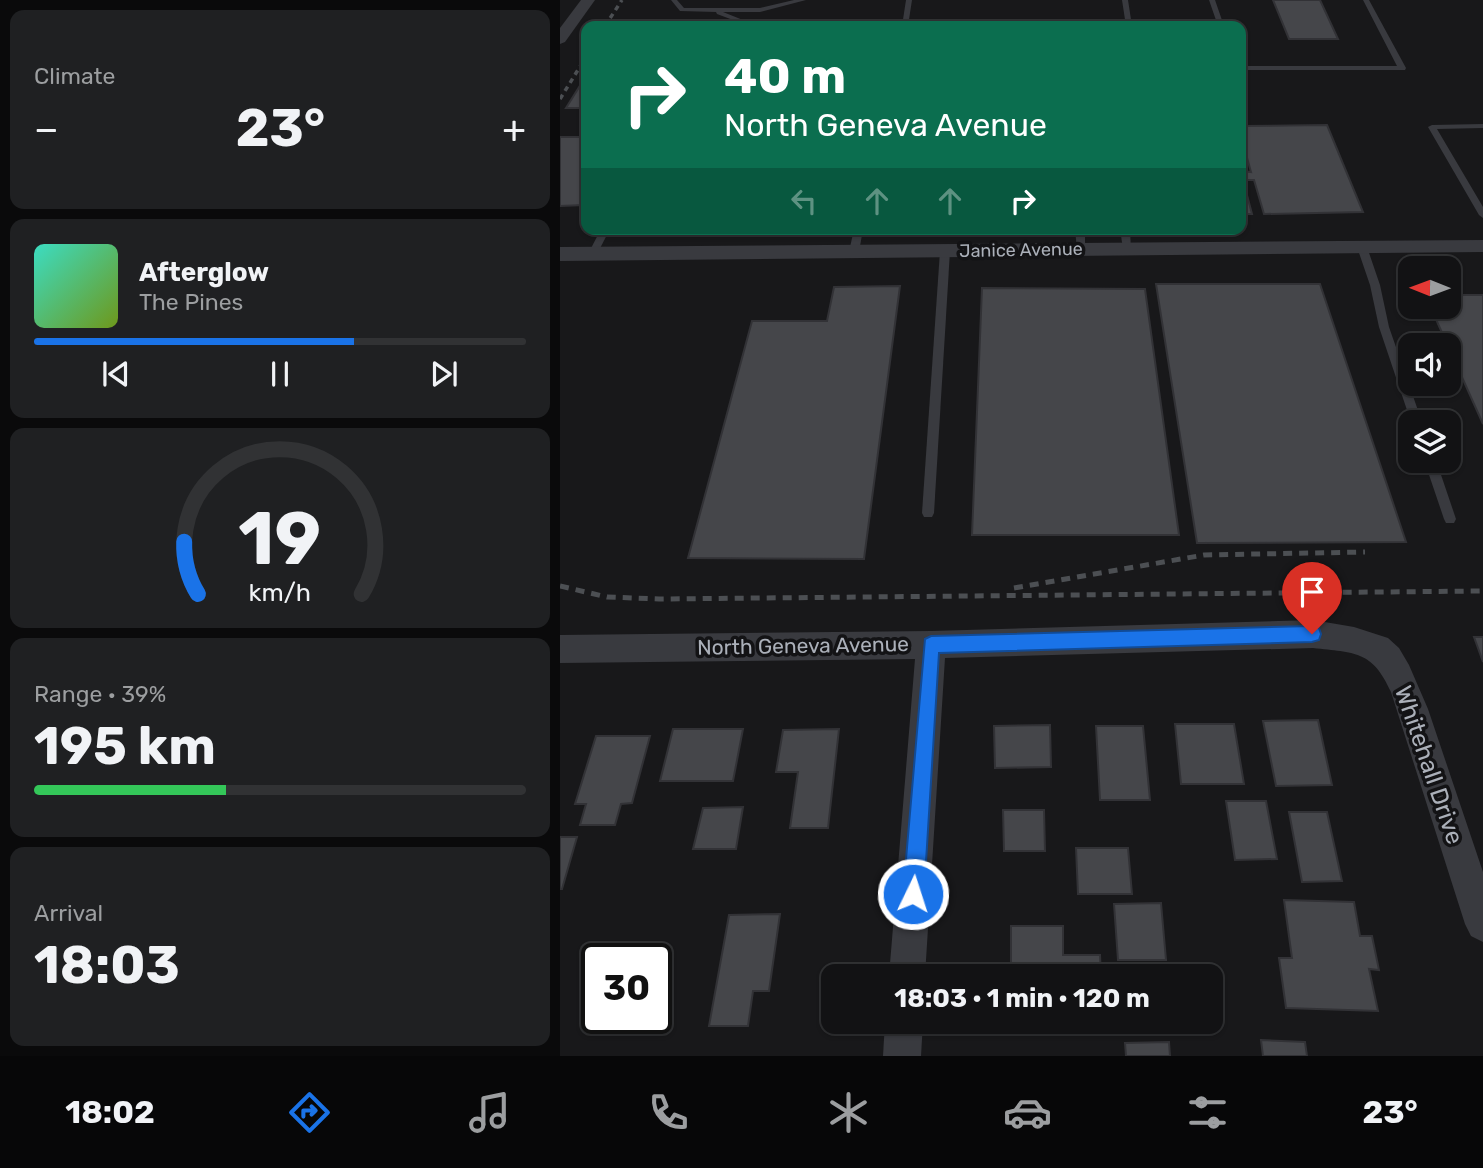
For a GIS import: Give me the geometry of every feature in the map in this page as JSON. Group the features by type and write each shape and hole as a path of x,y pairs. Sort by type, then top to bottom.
{"street":[{"path":"560,40 587,0"},
{"name":"Janice Avenue","path":"560,254 945,251 1081,239 1362,247 1483,246"},
{"name":"North Geneva Avenue","path":"560,649 931,645 1312,634 1346,639 1380,649"},
{"path":"908,964 931,645"},
{"name":"Whitehall Drive","path":"1380,649 1402,680 1413,709 1483,924"},
{"path":"902,1056 903,1034"}],"lane":[{"path":"674,0 682,10 760,10 803,0"},
{"path":"906,21 909,0"},
{"path":"1125,0 1128,21"},
{"path":"1212,0 1219,21"},
{"path":"1246,68 1402,68 1366,0"},
{"path":"712,10 742,21"},
{"path":"1483,126 1432,127 1483,215"},
{"path":"593,254 603,235"},
{"path":"854,252 858,235"},
{"path":"1362,247 1375,285 1384,327 1413,410"},
{"path":"928,513 945,251"},
{"path":"1434,473 1450,519"}],"building":[{"path":"1273,0 1320,0 1338,39 1289,39"},
{"path":"581,84 581,108 566,108"},
{"path":"1327,125 1363,212 1264,214 1254,180 1246,180 1246,172 1251,172 1246,154 1246,126"},
{"path":"560,137 581,137 581,205 560,206"},
{"path":"1246,191 1252,214 1246,214"},
{"path":"1156,284 1320,284 1406,542 1197,543"},
{"path":"900,286 864,559 688,558 752,321 827,321 834,287"},
{"path":"982,288 1145,289 1179,535 972,535"},
{"path":"1461,295 1483,295 1483,424 1461,375 1461,333 1442,333 1436,319 1461,319"},
{"path":"1474,637 1483,637 1483,662"},
{"path":"1318,720 1332,785 1276,786 1263,721"},
{"path":"1175,724 1234,724 1244,784 1181,784"},
{"path":"1050,725 1051,767 995,768 994,726"},
{"path":"1096,726 1143,726 1150,800 1100,800"},
{"path":"673,729 743,729 733,781 660,781"},
{"path":"839,729 828,828 790,828 798,772 776,772 783,730"},
{"path":"596,736 650,736 632,803 621,804 615,825 580,825 586,804 575,804"},
{"path":"1226,801 1266,801 1277,859 1235,860"},
{"path":"743,807 736,849 693,849 703,808"},
{"path":"1003,810 1044,810 1045,851 1004,851"},
{"path":"1289,812 1327,812 1342,881 1302,882"},
{"path":"560,837 577,837 562,889 560,889"},
{"path":"1076,848 1128,848 1132,894 1078,894"},
{"path":"1284,900 1354,902 1360,936 1372,936 1379,970 1369,969 1378,1011 1286,1008 1279,958 1292,958"},
{"path":"1161,903 1166,960 1118,960 1114,904"},
{"path":"780,914 769,991 753,991 748,1026 709,1026 729,915"},
{"path":"1011,926 1063,926 1063,955 1100,955 1100,964 1011,964"},
{"path":"1261,1040 1305,1042 1307,1056 1263,1056"},
{"path":"1169,1042 1170,1056 1126,1056 1125,1043"}],"railway":[{"path":"608,21 622,0"},
{"path":"560,99 581,65"},
{"path":"1014,588 1204,555 1365,552"},
{"path":"560,586 607,597 659,599 1483,591"}],"route":[{"path":"913,894 931,645 1312,634"}]}
